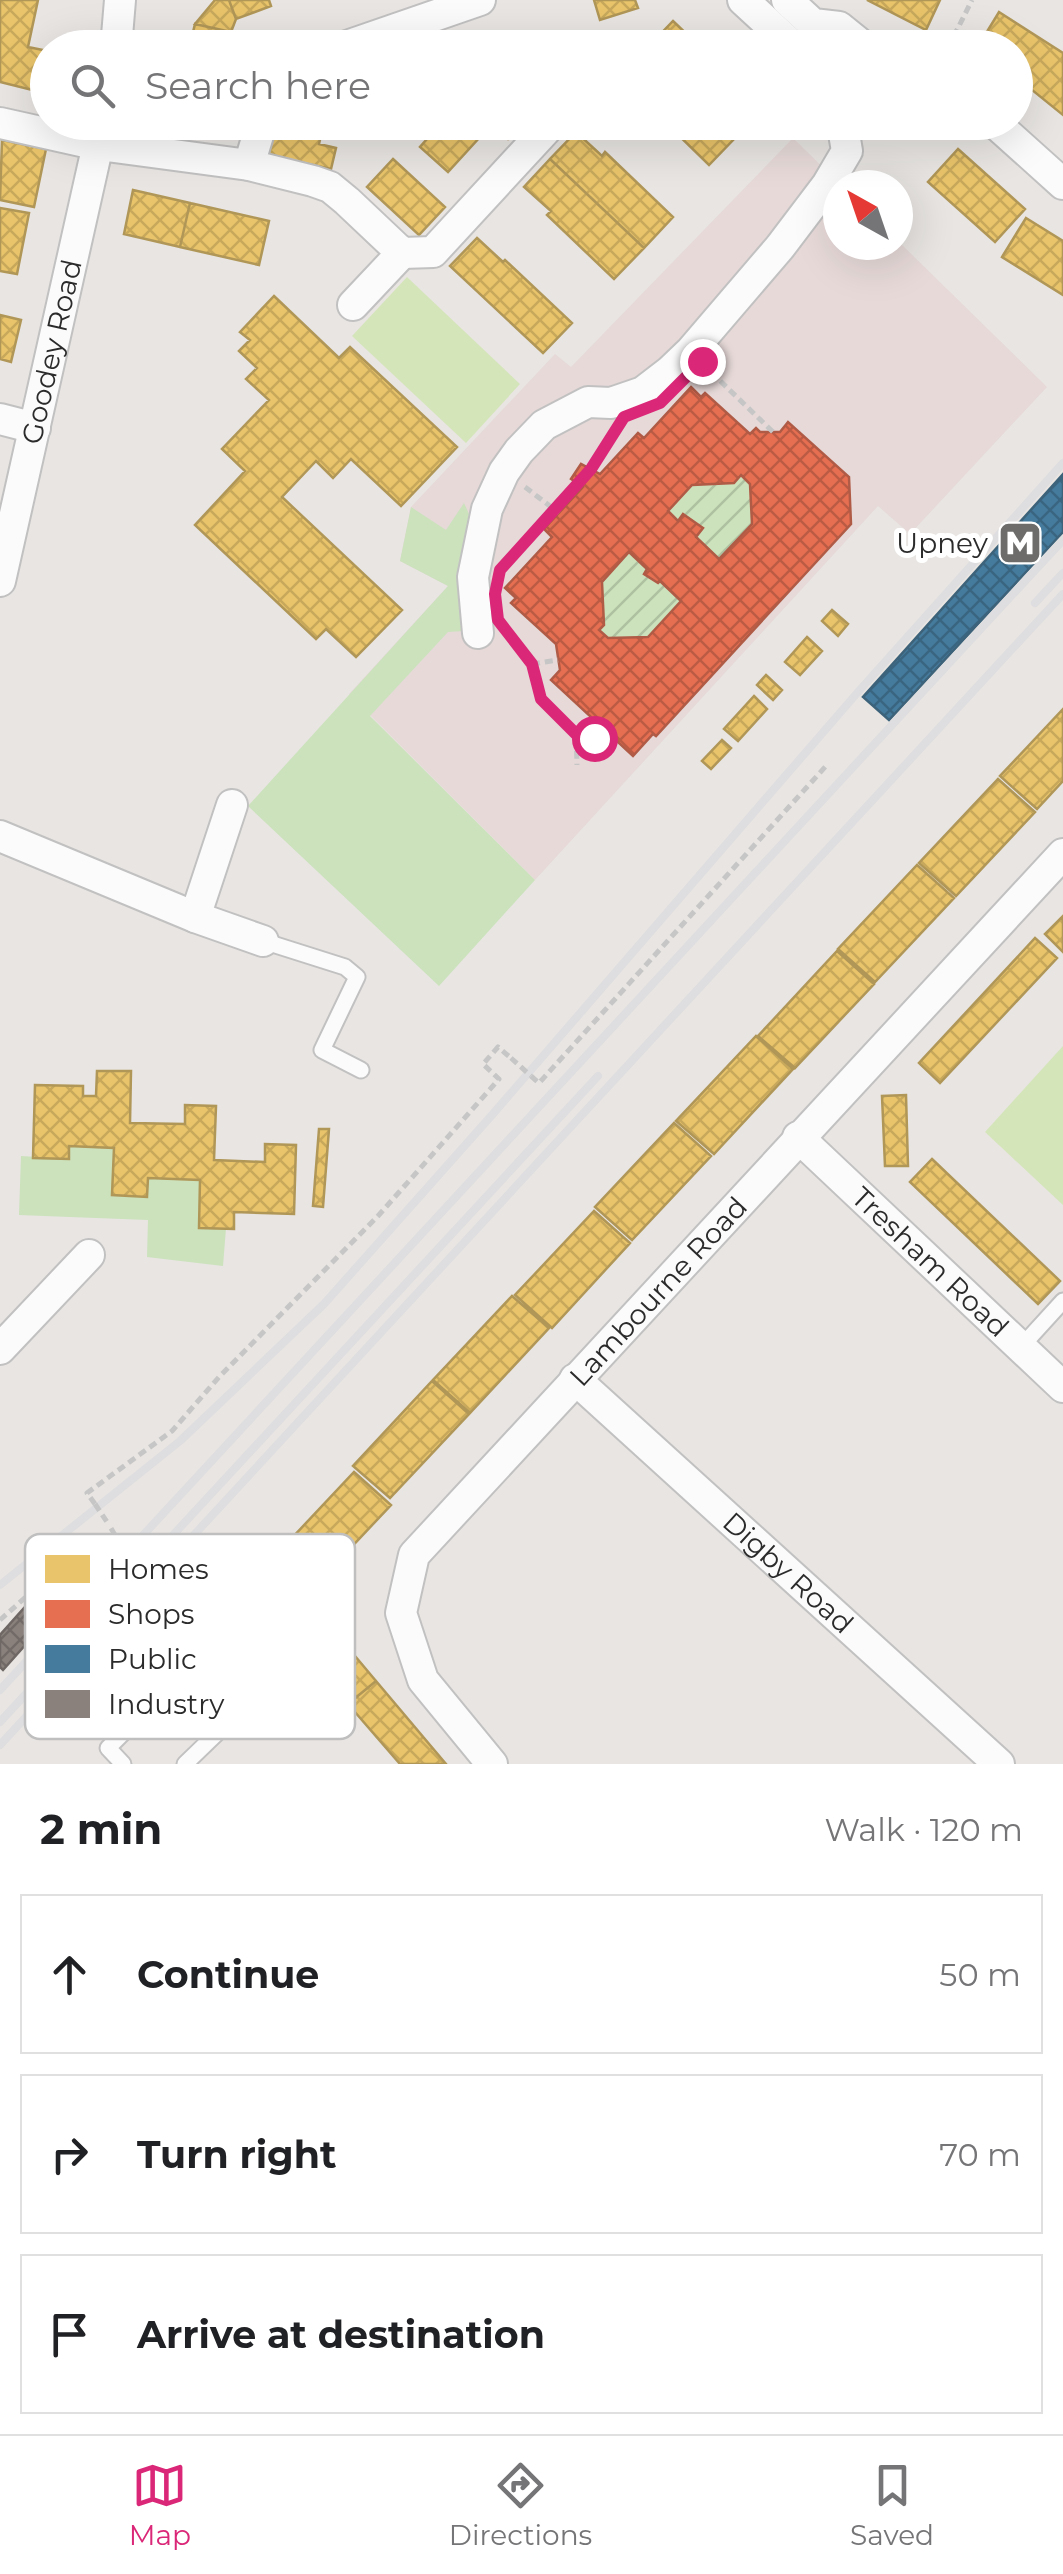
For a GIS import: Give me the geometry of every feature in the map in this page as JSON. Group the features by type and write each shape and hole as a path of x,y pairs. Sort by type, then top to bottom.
{"street":[{"path":"118,30 120,0"},
{"path":"393,30 480,0"},
{"path":"744,0 775,30"},
{"path":"786,0 813,24 842,30"},
{"path":"0,122 30,126"},
{"name":"Goodey Road","path":"0,581 100,140"},
{"path":"130,140 250,165 330,188 402,253"},
{"path":"250,165 257,140"},
{"path":"349,301 402,253 433,252 536,140"},
{"path":"488,626 473,577 486,509 504,472 544,425 588,402 611,403 643,392 692,351 827,185 847,151 845,140"},
{"path":"1014,140 1063,184"},
{"path":"0,419 35,428"},
{"path":"196,917 232,806"},
{"path":"0,836 262,941"},
{"name":"Lambourne Road","path":"492,1764 423,1680 401,1613 414,1555 1063,854"},
{"name":"Tresham Road","path":"798,1137 1063,1387"},
{"path":"0,1348 89,1255"},
{"name":"Digby Road","path":"575,1378 999,1764"}],"lane":[{"path":"262,941 345,967 357,978 322,1050 360,1070"},
{"path":"1021,1347 1063,1300"},
{"path":"117,1739 108,1748 122,1764"},
{"path":"185,1764 211,1739"}],"path":[{"path":"957,30 972,0"},
{"path":"692,351 773,432"},
{"path":"500,570 557,511 616,430"},
{"path":"504,472 557,511"},
{"path":"488,626 532,664 541,699 576,734 594,738 604,747 613,738"},
{"path":"532,664 558,660"},
{"path":"576,734 577,765"},
{"path":"115,1534 88,1493 172,1431 378,1216 499,1079 483,1064 498,1046 539,1084 826,766"},
{"path":"0,1620 25,1597"}],"shaded area":[{"path":"795,140 826,170 823,260 913,260 913,256 1047,387 910,534 878,506 535,880 349,694 448,586 400,561 411,507 555,354 571,367"}],"green space":[{"path":"407,277 520,384 466,443 352,336"},
{"path":"741,475 750,484 752,524 719,559 696,537 702,528 678,521 668,511 692,485 734,483"},
{"path":"464,503 469,514 458,589 464,631 448,632 370,716 535,880 439,986 248,806 448,586 400,561 411,507 446,530"},
{"path":"629,552 647,569 644,574 660,581 681,601 648,637 608,638 599,630 604,625 602,582"},
{"path":"1063,1046 1063,1205 985,1132"},
{"path":"69,1146 114,1148 113,1195 147,1196 148,1178 200,1180 199,1227 226,1228 223,1266 147,1257 148,1220 19,1215 21,1156 68,1159"}],"building: Homes":[{"path":"0,0 38,0 28,47 30,90 0,82"},
{"path":"215,0 229,0 236,19 232,30 195,24"},
{"path":"229,0 269,0 271,6 236,19"},
{"path":"594,0 635,0 638,8 600,20"},
{"path":"867,0 940,0 926,30"},
{"path":"999,12 1027,30 988,30"},
{"path":"673,21 682,30 664,30"},
{"path":"195,24 222,30 194,30"},
{"path":"1033,34 1063,53 1063,115 1033,91"},
{"path":"2,140 46,149 34,207 0,200"},
{"path":"271,140 320,140 319,144 336,148 331,169 268,155"},
{"path":"426,140 477,140 448,172 420,147"},
{"path":"568,140 585,140 602,156 605,152 673,217 644,248 550,159"},
{"path":"683,140 733,140 709,165"},
{"path":"958,149 1025,209 995,242 928,182"},
{"path":"393,159 445,207 419,235 367,187"},
{"path":"550,159 644,248 614,279 547,215 551,211 524,187"},
{"path":"133,190 190,203 180,247 124,234"},
{"path":"190,203 269,221 259,265 180,247"},
{"path":"0,208 29,213 17,274 0,271"},
{"path":"1026,218 1063,241 1063,295 1002,257"},
{"path":"477,238 572,323 543,353 450,266"},
{"path":"274,296 339,358 350,347 457,447 401,506 351,459 333,478 316,461 282,497 402,610 356,657 326,629 316,639 195,525 245,471 222,449 269,400 246,379 257,368 239,351 250,340 240,332"},
{"path":"0,315 21,320 11,362 0,359"},
{"path":"832,610 848,624 838,636 822,621"},
{"path":"807,637 822,651 800,675 785,662"},
{"path":"766,675 782,690 773,700 757,685"},
{"path":"754,696 767,709 738,741 724,729"},
{"path":"1063,709 1063,781 1037,809 1000,776"},
{"path":"722,740 731,748 711,769 702,761"},
{"path":"998,779 1035,812 956,896 919,863"},
{"path":"917,865 954,898 875,982 838,949"},
{"path":"1063,916 1063,952 1045,934"},
{"path":"1035,938 1057,958 940,1083 919,1063"},
{"path":"837,951 874,984 795,1068 758,1036"},
{"path":"756,1036 793,1069 714,1154 676,1121"},
{"path":"97,1071 131,1071 130,1123 185,1124 185,1105 216,1106 214,1160 265,1162 265,1144 296,1145 294,1214 234,1212 234,1229 199,1228 200,1180 148,1178 147,1197 112,1195 114,1148 69,1146 69,1159 33,1158 35,1085 83,1086 83,1096 96,1096"},
{"path":"906,1095 908,1166 885,1166 882,1096"},
{"path":"674,1123 711,1156 632,1240 595,1207"},
{"path":"319,1129 329,1129 323,1207 313,1206"},
{"path":"932,1159 1060,1281 1038,1304 910,1182"},
{"path":"594,1211 630,1243 552,1328 515,1295"},
{"path":"512,1296 549,1328 470,1413 433,1380"},
{"path":"432,1381 469,1414 390,1498 353,1466"},
{"path":"354,1472 391,1505 355,1543 355,1534 296,1534"},
{"path":"355,1656 376,1681 355,1698"},
{"path":"376,1681 446,1764 400,1764 355,1712 355,1698"}],"building: Shops":[{"path":"691,387 701,397 705,393 750,434 756,428 760,432 780,432 788,422 849,477 851,524 656,736 653,734 633,756 551,680 560,670 556,644 511,603 516,598 505,588 552,537 544,529 583,487 571,479 581,464 600,474 638,433 644,438","holes":["741,475 750,484 752,524 719,559 696,537 703,528 683,514 678,521 668,511 692,485 734,483","629,552 647,569 644,574 660,581 681,601 648,637 608,638 599,630 604,625 602,582"]}],"building: Public":[{"path":"1063,474 1063,532 889,720 863,697"}],"building: Industry":[{"path":"25,1607 25,1645 3,1670 0,1635"}],"railway":[{"path":"64,1534 180,1441 324,1304 1063,463"},
{"path":"144,1534 1063,540"},
{"path":"1035,603 1063,573"},
{"path":"195,1534 1063,594"},
{"path":"174,1534 598,1076"},
{"path":"0,1585 25,1565"},
{"path":"0,1690 25,1663"},
{"path":"0,1722 25,1695"},
{"path":"0,1745 25,1718"}],"place":[{"name":"Upney","path":"1020,543"}],"route":[{"path":"594,738 576,734 541,699 532,664 498,620 495,594 500,570 591,469 624,417 660,403 702,361"}]}
